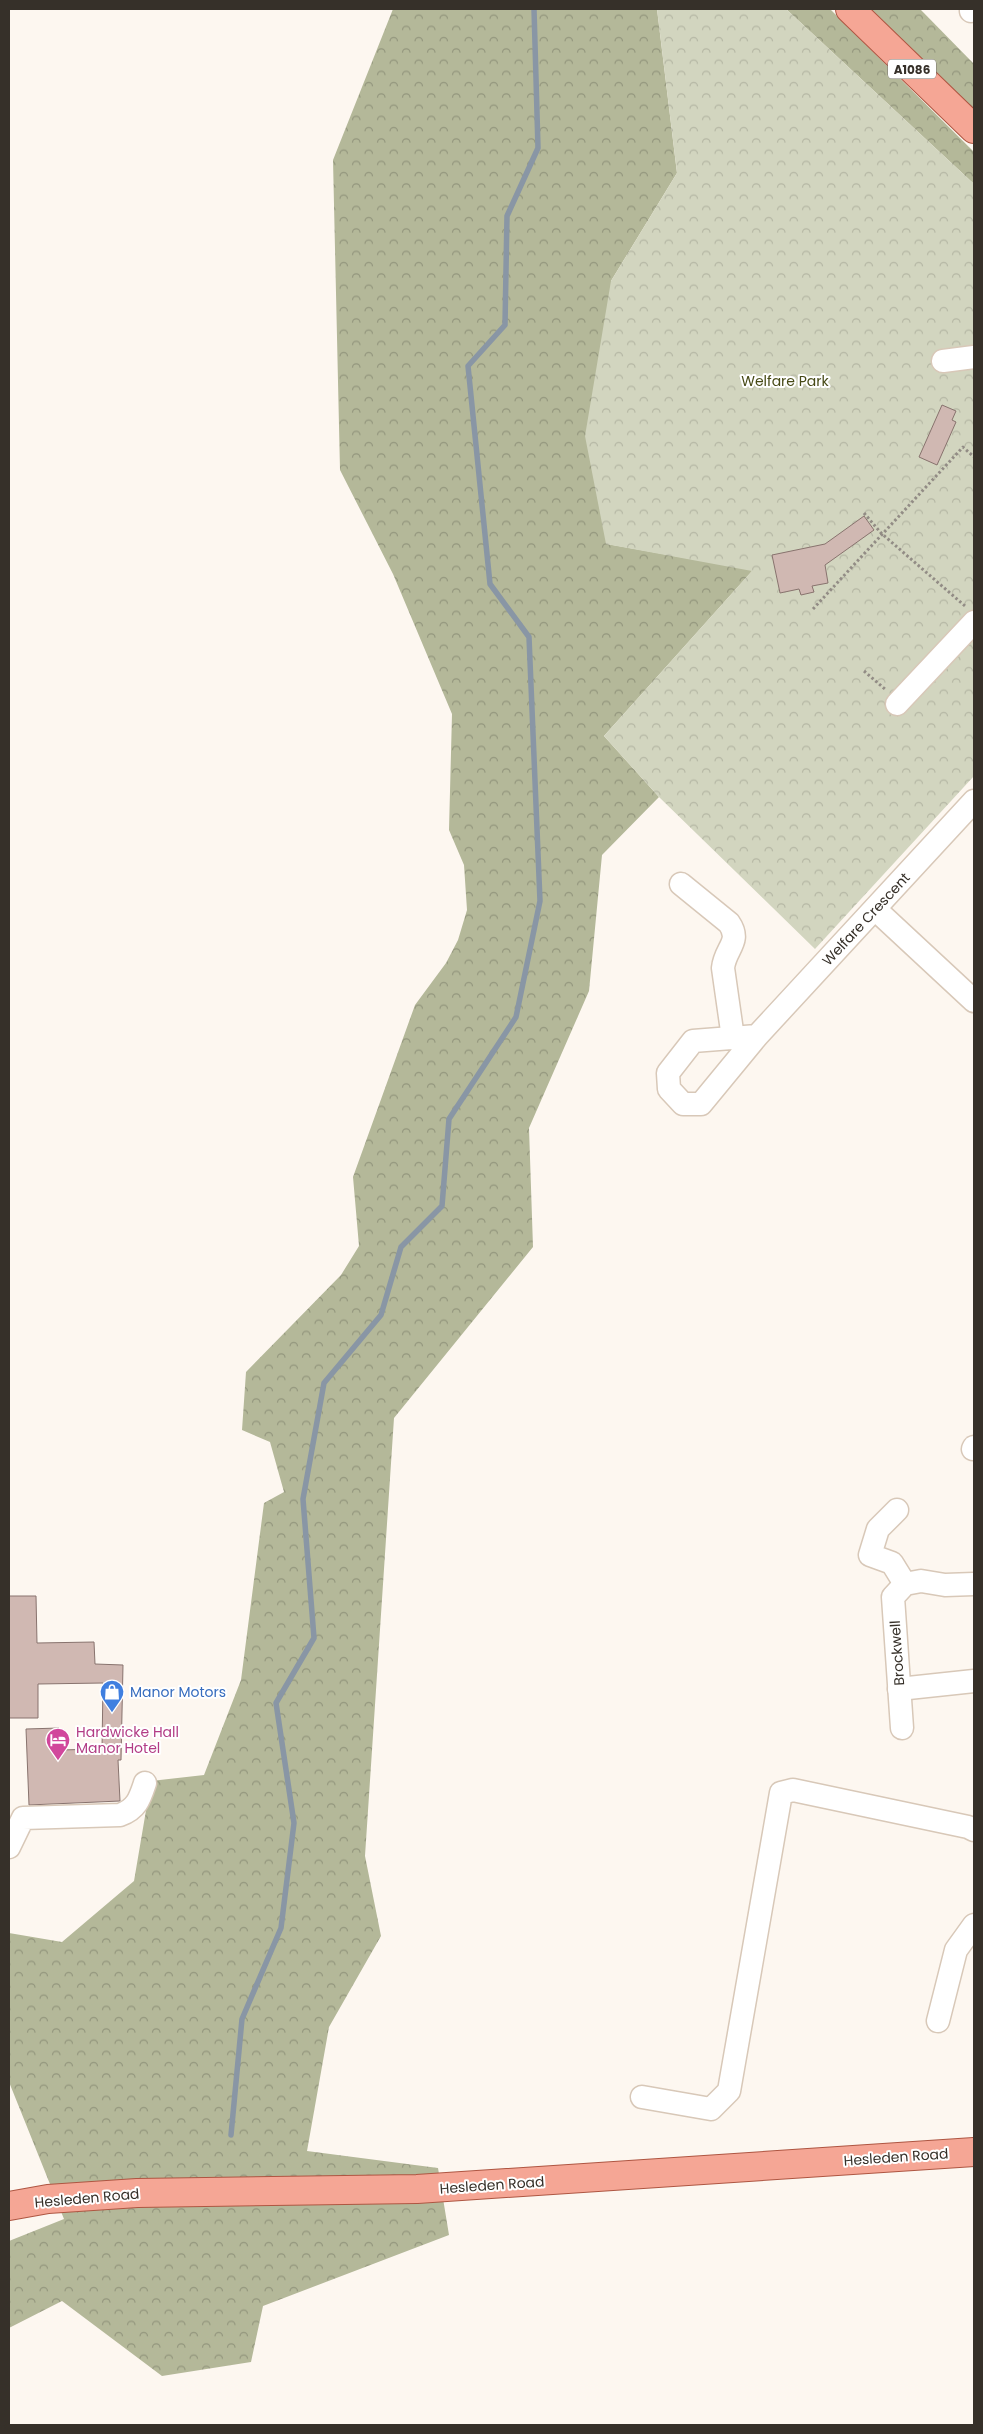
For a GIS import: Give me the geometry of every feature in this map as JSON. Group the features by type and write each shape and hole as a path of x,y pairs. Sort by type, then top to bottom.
{"main road":[{"name":"A1086","path":"850,9 974,129"},
{"name":"Hesleden Road","path":"9,2206 48,2199 137,2193 417,2189 974,2152"}],"street":[{"path":"943,361 974,357"},
{"path":"899,702 970,614"},
{"name":"Welfare Crescent","path":"757,1036 693,1041 668,1072 669,1089 683,1104 701,1104 757,1036 875,908 972,808"},
{"path":"681,884 729,923 735,931 735,940 724,960 723,968 732,1038"},
{"path":"875,908 974,1001"},
{"path":"897,1510 878,1529 870,1555 892,1563 905,1584 921,1581 945,1585 974,1584"},
{"name":"Brockwell","path":"902,1728 893,1597 905,1584"},
{"path":"899,1689 974,1681"},
{"path":"9,1847 23,1818 120,1815 130,1811 139,1802 145,1782"},
{"path":"642,2097 711,2109 729,2091 781,1793 793,1790 968,1827 974,1830"},
{"path":"938,2021 956,1950 974,1926"}],"path":[{"path":"812,609 963,447 974,457"},
{"path":"864,514 881,533 970,614"},
{"path":"864,671 899,702"}],"green space":[{"path":"393,9 657,9 677,173 611,281 607,544 753,570 604,736 659,797 602,855 589,991 529,1128 533,1247 394,1418 365,1856 381,1936 329,2027 307,2151 438,2168 449,2235 263,2306 251,2362 162,2376 62,2301 9,2328 9,2241 64,2219 9,2082 9,1933 62,1942 134,1881 151,1781 204,1775 241,1680 264,1503 284,1492 270,1442 242,1430 246,1372 341,1275 359,1246 353,1177 415,1005 446,963 458,940 467,910 464,865 449,830 452,714 393,574 340,470 333,160"},
{"name":"Welfare Park","path":"657,9 786,9 974,184 974,776 815,949 659,797 604,736 752,571 606,544 585,436 611,281 677,173"},
{"path":"786,9 830,9 974,152 974,184"},
{"path":"868,9 920,9 974,64 974,114"}],"building":[{"path":"942,405 956,411 952,420 956,422 937,465 919,457"},
{"path":"864,516 874,530 825,565 828,583 812,586 814,592 801,595 799,589 780,593 772,555 825,544"},
{"path":"9,1596 36,1596 37,1643 94,1642 95,1664 123,1665 121,1760 118,1760 120,1801 29,1805 26,1729 59,1728 60,1750 102,1749 103,1683 38,1684 38,1718 9,1718"}],"waterway":[{"path":"231,2135 242,2019 281,1928 294,1823 276,1703 314,1638 303,1499 324,1383 381,1315 401,1247 442,1206 449,1119 516,1017 540,901 529,637 490,584 468,366 505,325 507,216 538,148 534,9"}],"place":[{"name":"Manor Motors","path":"112,1713"},
{"name":"Hardwicke Hall Manor Hotel","path":"58,1761"}]}
